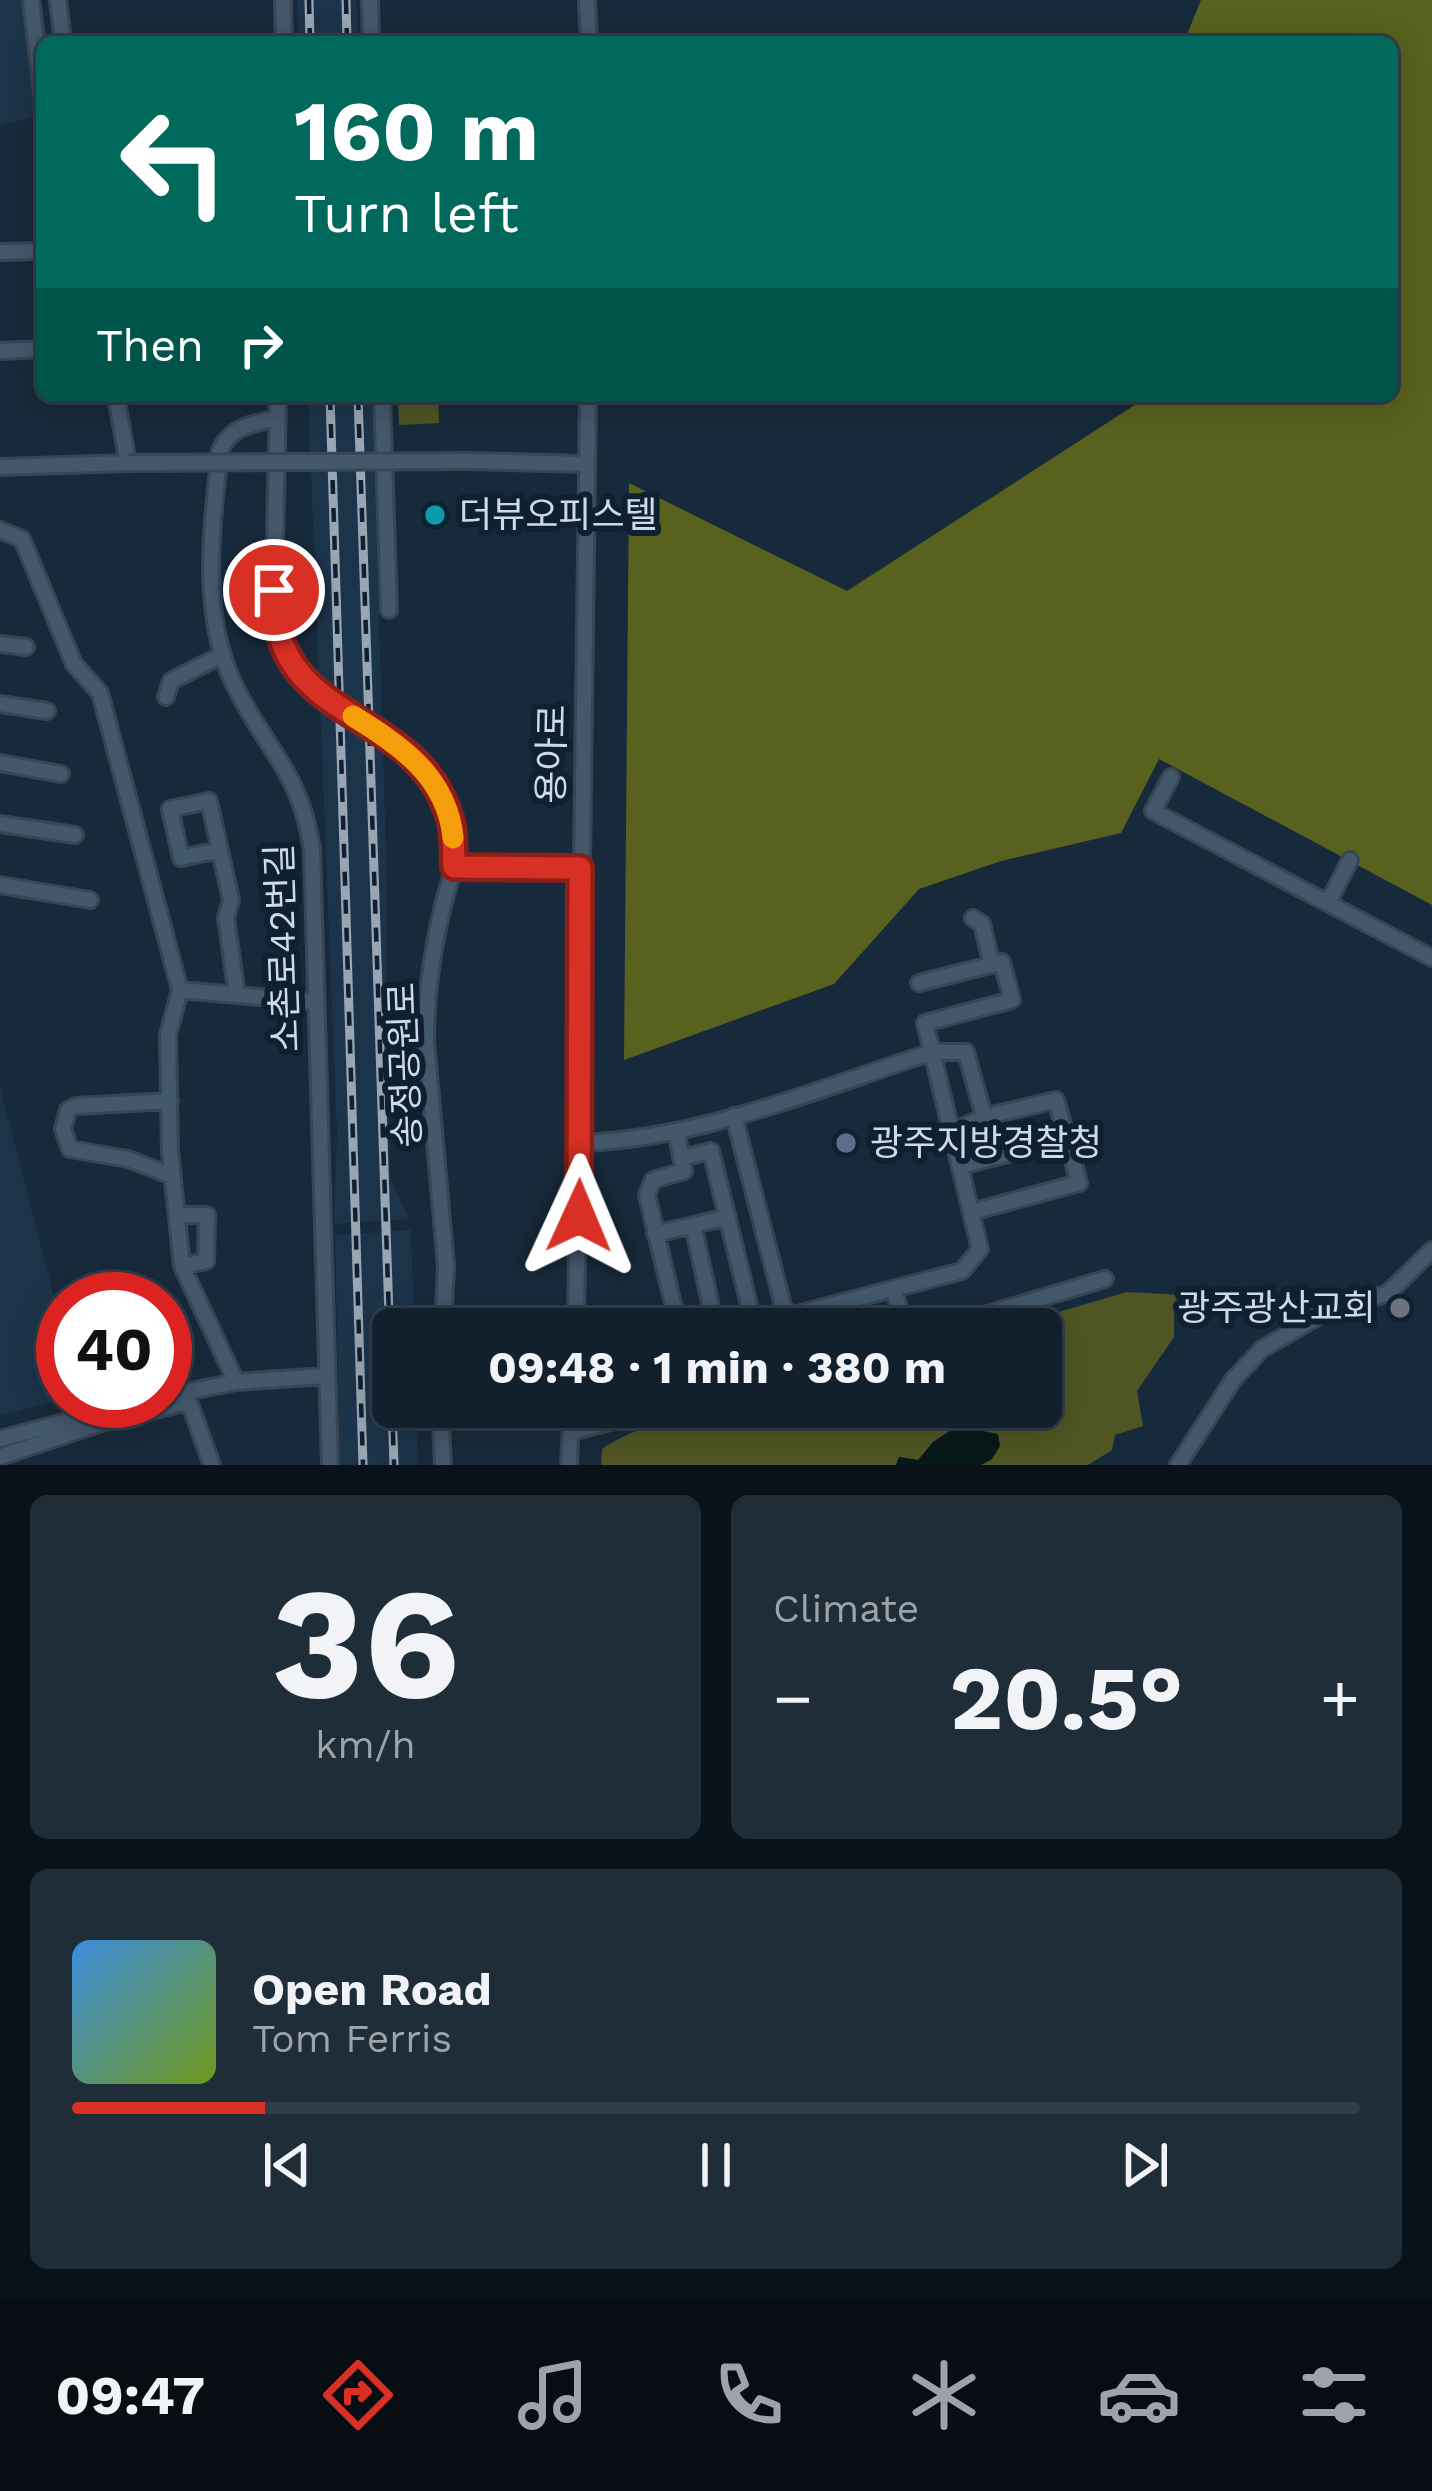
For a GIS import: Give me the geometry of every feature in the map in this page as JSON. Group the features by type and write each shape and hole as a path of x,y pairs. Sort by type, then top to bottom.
{"street":[{"path":"31,0 36,42"},
{"path":"58,0 62,36"},
{"path":"284,0 284,36"},
{"path":"370,0 371,36"},
{"path":"587,0 589,36"},
{"path":"0,252 36,251"},
{"path":"0,351 36,349"},
{"path":"117,402 128,463"},
{"name":"송정공원로","path":"278,402 273,617 279,638 302,680 401,746 430,776 448,812 454,867 438,917 426,1007 446,1266 444,1308"},
{"path":"382,402 389,610"},
{"name":"용아로","path":"576,1308 587,402"},
{"name":"소촌로42번길","path":"277,418 233,431 220,451 212,598 222,655 239,692 285,763 305,808 315,886 330,1465"},
{"path":"0,467 585,464"},
{"path":"0,530 22,539 74,664 100,693 179,990 168,1034 172,1176 182,1266 236,1382"},
{"path":"0,644 26,646"},
{"path":"166,697 171,681 222,655"},
{"path":"0,704 47,711"},
{"path":"0,763 61,774"},
{"path":"1171,777 1153,811 1432,958"},
{"path":"219,850 181,858 170,809 209,801 231,900 226,918 237,995"},
{"path":"0,824 75,835"},
{"path":"1328,903 1350,860"},
{"path":"454,867 580,868"},
{"path":"0,885 90,900"},
{"path":"973,918 982,924 992,965"},
{"path":"821,1308 962,1271 980,1249 925,1023 1012,1000 1002,962 919,983"},
{"path":"179,990 316,1002"},
{"path":"580,1143 618,1142 676,1131 932,1052 966,1052 984,1118"},
{"path":"951,1132 984,1118 1056,1100 1079,1183 971,1212"},
{"path":"170,1101 76,1106 68,1110 63,1129 70,1148 128,1159 172,1176"},
{"path":"734,1116 784,1308"},
{"path":"674,1308 646,1195 653,1180 684,1172 676,1131"},
{"path":"960,1166 1067,1139"},
{"path":"681,1158 711,1151 743,1308"},
{"path":"177,1215 207,1215 206,1261 182,1266"},
{"path":"655,1234 728,1217"},
{"path":"693,1225 711,1308"},
{"path":"1178,1465 1233,1380 1262,1349 1334,1307 1387,1294 1432,1250"},
{"path":"1008,1308 1105,1279"},
{"path":"894,1289 899,1308"},
{"path":"192,1391 236,1382 326,1376"},
{"path":"0,1457 101,1423 189,1402 212,1465"},
{"path":"0,1439 41,1428"},
{"path":"441,1428 443,1465"},
{"path":"568,1465 571,1428"},
{"path":"571,1432 587,1428"},
{"path":"31,1448 37,1465"}],"shaded area":[{"path":"0,0 41,0 47,36 36,36 36,116 0,126"},
{"path":"297,0 356,0 358,36 298,36"},
{"path":"308,402 372,402 390,1178 409,1219 334,1224 337,1134"},
{"path":"0,1087 48,1272 36,1272 36,1406 0,1416"},
{"path":"411,1230 413,1308 372,1308 372,1428 417,1428 418,1465 340,1465 335,1235"},
{"path":"954,1428 967,1428 998,1434 1000,1446 981,1465 896,1465 899,1457 918,1460"}],"green space":[{"path":"1201,0 1432,0 1432,905 1159,759 1121,833 1001,861 919,889 834,984 624,1060 629,483 847,591 1139,402 1398,402 1398,36 1186,36"},
{"path":"398,402 438,402 439,423 399,425"},
{"path":"1127,1292 1182,1295 1174,1315 1174,1337 1137,1391 1143,1426 1115,1435 1112,1450 1088,1465 981,1465 992,1459 998,1434 975,1432 944,1439 918,1460 899,1457 896,1465 601,1465 602,1449 645,1428 1062,1428 1062,1311"}],"railway":[{"path":"309,0 310,36"},
{"path":"346,0 347,36"},
{"path":"330,402 363,1465"},
{"path":"358,402 394,1465"}],"slow traffic":[{"path":"353,716 401,746 430,776 448,812 453,838"}],"place":[{"name":"더뷰오피스텔","path":"435,515"},
{"name":"광주지방경찰청","path":"846,1143"},
{"name":"광주광산교회","path":"1400,1308"}],"route":[{"path":"274,590 273,617 279,638 302,680 401,746 430,776 448,812 454,867 580,868 579,1216"}]}
